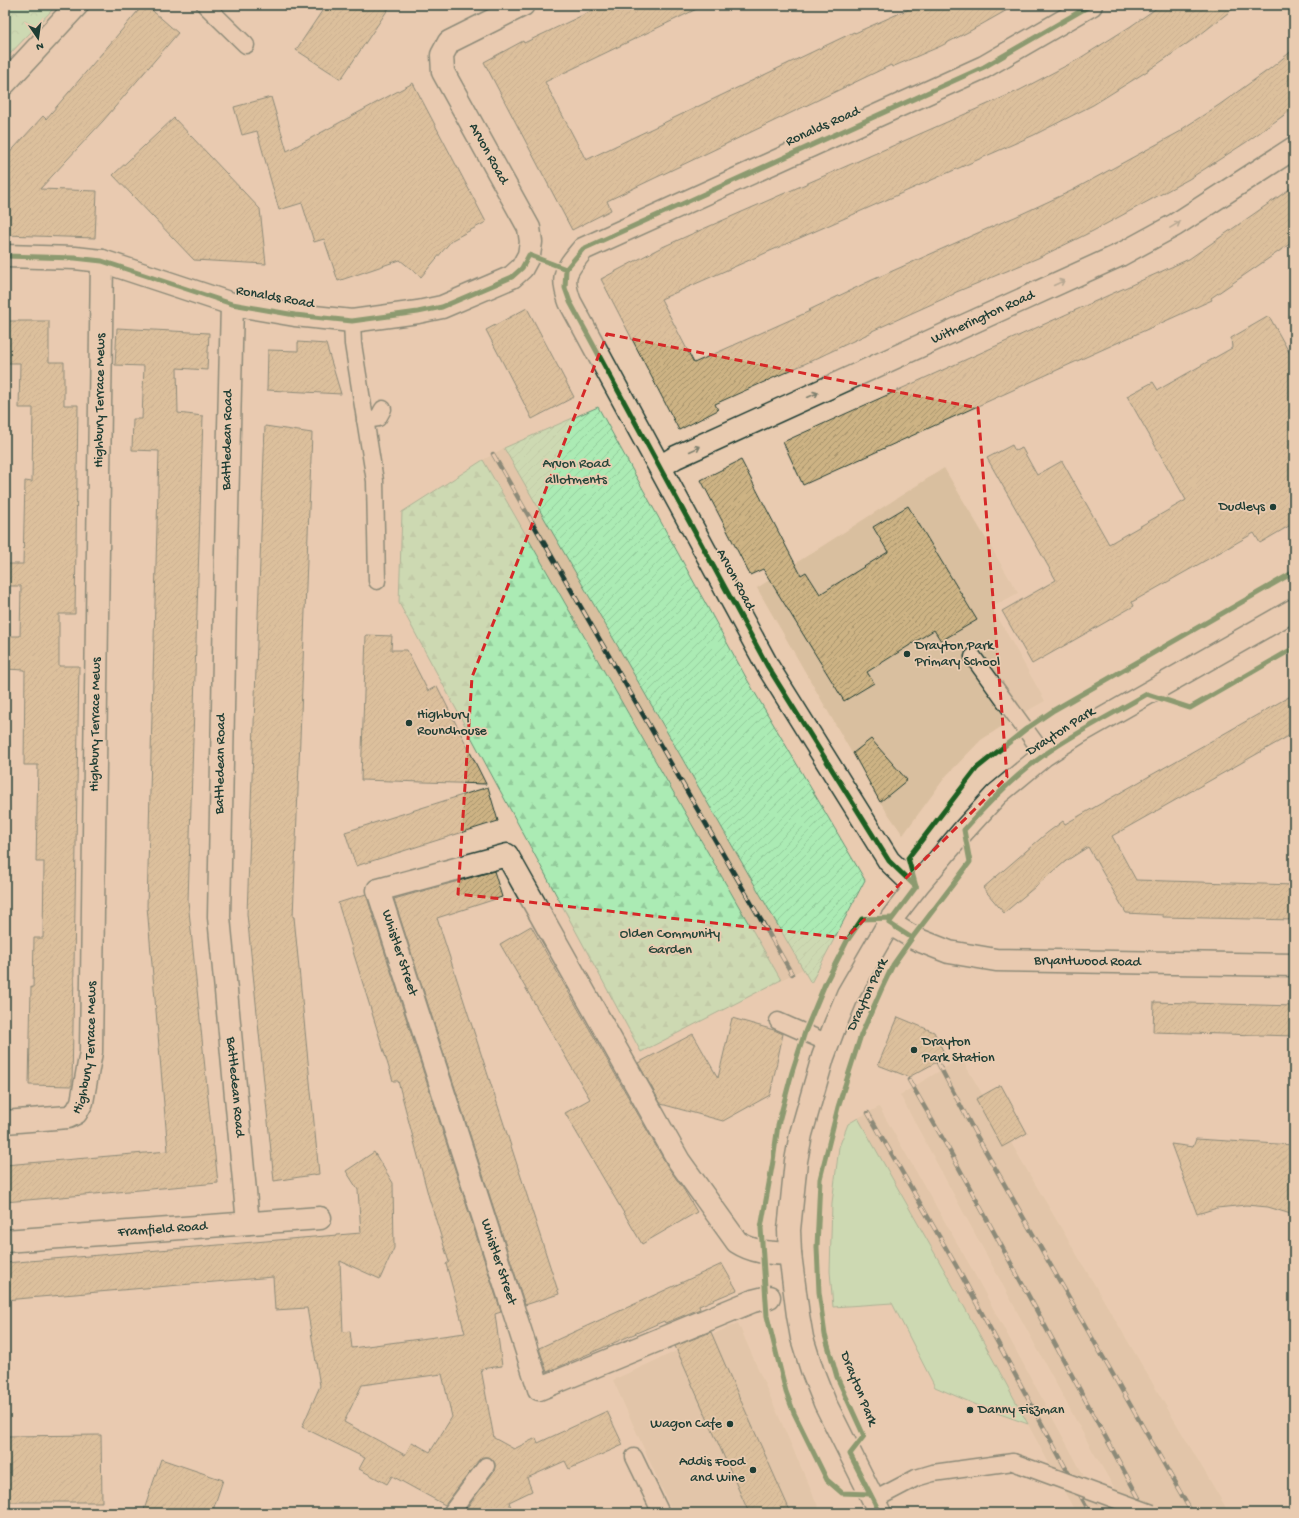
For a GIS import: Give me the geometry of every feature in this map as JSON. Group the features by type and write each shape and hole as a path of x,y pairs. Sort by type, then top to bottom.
{"street":[{"path":"5,82 77,5"},
{"name":"Arvon Road","path":"523,5 449,42 442,55 443,72 529,228 531,242 529,255"},
{"name":"Ronalds Road","path":"566,269 583,249 984,67 1092,5"},
{"name":"Witherington Road","path":"660,466 676,457 1120,255 1175,225 1294,148"},
{"name":"Ronalds Road","path":"5,256 75,258 102,261 232,304 295,315 352,321 418,312 442,307 512,277 522,268 529,255"},
{"name":"Highbury Terrace Mews","path":"5,1122 68,1117 76,1113 82,1102 91,1052 102,261"},
{"name":"Arvon Road","path":"566,269 565,288 570,302 768,667 882,850 898,870 916,887"},
{"name":"Battledean Road","path":"232,304 225,560 219,917 248,1223"},
{"name":"Drayton Park","path":"877,1507 828,1409 812,1370 802,1338 790,1254 790,1230 796,1161 801,1134 828,1043 848,994 888,923 964,830 997,794 1044,755 1078,733 1294,610"},
{"name":"Whistler Street","path":"769,1297 753,1301 539,1389 378,890 507,855 679,1162 737,1242 746,1248 762,1253 790,1254"},
{"name":"Bryantwood Road","path":"888,923 912,938 949,952 996,960 1294,965"},
{"name":"Framfield Road","path":"5,1241 320,1218"}],"lane":[{"path":"205,5 246,45"},
{"path":"352,321 353,344 375,481 377,581"},
{"path":"365,420 378,418 383,409"},
{"path":"972,657 1044,755"},
{"path":"778,1020 828,1043"},
{"path":"634,1457 661,1513"},
{"path":"877,1507 916,1478 933,1473 1013,1462 1152,1513"},
{"path":"451,1513 486,1466"}],"highlighted area":[{"path":"607,334 978,408 1007,777 846,938 458,894 472,677"}],"shaded area":[{"path":"504,448 803,969 781,980 483,460"},
{"name":"Drayton Park Primary School","path":"944,468 1018,593 992,607 1045,701 1016,717 981,740 946,776 903,835 880,802 757,588"},
{"path":"961,1058 1229,1513 1129,1513 1091,1448 900,1095"},
{"path":"879,1107 969,1264 1104,1513 1076,1513 947,1275 858,1118"},
{"path":"738,1323 821,1513 673,1513 613,1380"}],"green space":[{"path":"5,5 57,5 5,59"},
{"name":"Arvon Road allotments","path":"598,407 748,681 865,880 811,983 504,448"},
{"name":"Olden Community Garden","path":"483,460 781,980 641,1052 399,603 402,512"},
{"path":"858,1118 947,1275 1028,1424 986,1409 935,1387 892,1303 833,1307 830,1271 832,1203 839,1147 848,1124"}],"building":[{"path":"143,5 146,5 178,33 103,121 40,189 97,191 95,238 5,235 5,158 43,116 46,119"},
{"path":"326,5 391,5 341,79 296,50"},
{"path":"604,5 705,5 545,82 586,160 854,32 855,33 918,5 1016,5 941,46 892,67 891,65 607,201 611,210 572,230 484,62 523,41 524,43"},
{"path":"1161,5 1238,5 1201,34 1149,70 1093,105 1034,135 661,299 694,363 810,311 809,310 870,281 1071,191 1183,130 1182,129 1271,68 1294,49 1294,108 1245,143 1189,179 1093,231 1038,258 954,293 811,361 715,404 718,410 679,430 601,279 658,249 1020,90 1077,60"},
{"path":"413,83 486,222 452,240 421,277 400,260 338,281 324,239 314,242 302,203 279,210 257,131 242,135 234,107 271,97 287,151"},
{"path":"174,118 260,209 266,264 194,260 113,175"},
{"path":"1294,186 1294,241 1211,298 1212,300 803,485 783,442 1189,259"},
{"path":"527,308 574,397 532,419 486,330"},
{"path":"1269,316 1294,361 1294,523 1260,543 1254,533 1132,602 1134,606 1032,664 1002,611 1056,580 987,458 1012,445 1015,451 1022,448 1037,475 1062,461 1109,544 1186,500 1127,396 1153,382 1158,390 1232,348 1231,338"},
{"path":"8,321 49,321 49,362 64,362 64,405 78,405 75,614 59,614 59,666 79,666 72,1086 29,1085 31,987 33,988 34,938 43,938 44,862 36,862 38,765 24,765 25,670 5,669 5,636 20,636 21,586 5,586 6,564 23,564 25,481 32,482 33,408 19,408 20,363 8,363"},
{"path":"117,328 209,333 207,370 177,368 178,413 203,416 188,901 218,1183 5,1202 5,1165 168,1151 147,906 159,451 132,450 133,419 142,419 144,366 115,365"},
{"path":"298,342 326,344 341,394 267,390 268,350 298,351"},
{"path":"265,426 312,433 293,917 319,1174 274,1181 247,914"},
{"path":"741,460 801,575 806,572 820,594 888,552 873,527 908,506 977,620 941,641 934,630 867,672 874,683 844,701 763,569 750,575 701,480"},
{"name":"Highbury Roundhouse","path":"366,635 392,636 391,650 407,650 428,691 437,686 486,784 361,780"},
{"path":"1294,694 1294,733 1112,836 1136,880 1294,885 1294,920 1163,917 1163,915 1126,913 1088,847 1066,861 1004,913 983,888 1063,821 1065,824"},
{"path":"871,739 907,780 880,802 853,753"},
{"path":"488,787 498,821 356,866 345,832"},
{"path":"494,871 502,897 437,918 559,1294 525,1305 394,899"},
{"path":"366,894 501,1312 495,1314 502,1366 481,1369 494,1438 514,1449 536,1438 538,1443 607,1411 623,1445 569,1469 565,1461 527,1478 532,1491 509,1502 513,1513 463,1513 494,1471 495,1463 491,1458 482,1457 479,1460 445,1505 392,1476 387,1484 359,1469 365,1458 302,1427 320,1386 307,1308 275,1310 273,1277 5,1300 5,1263 361,1233 358,1190 346,1171 374,1152 393,1183 394,1248 380,1279 340,1261 343,1332 350,1331 352,1348 465,1333 446,1264 449,1262 429,1198 398,1081 393,1081 338,903","holes":["442,1374 452,1417 430,1452 412,1442 405,1455 344,1422 362,1385"]},
{"path":"531,926 668,1167 697,1212 642,1244 565,1113 590,1099 500,944"},
{"path":"1154,1002 1294,1006 1294,1036 1153,1032"},
{"name":"Drayton Park Station","path":"898,1017 934,1032 946,1057 909,1077 878,1065"},
{"path":"732,1018 783,1034 770,1095 723,1121 661,1104 638,1063 693,1034 718,1078"},
{"path":"1001,1085 1027,1133 1002,1147 976,1099"},
{"path":"1196,1139 1294,1145 1294,1215 1268,1207 1246,1205 1217,1208 1197,1214 1171,1144 1193,1147"},
{"path":"722,1264 737,1290 699,1306 700,1309 665,1323 664,1321 547,1372 539,1348"},
{"path":"711,1332 791,1513 749,1513 675,1346"},
{"path":"101,1435 102,1502 5,1502 5,1436"},
{"path":"161,1459 223,1480 212,1513 143,1513"}],"railway":[{"path":"493,454 792,974"},
{"path":"938,1063 974,1131 1192,1513"},
{"path":"909,1080 947,1146 1147,1513"},
{"path":"868,1113 958,1269 1090,1513"}],"cycle path":[{"path":"566,269 583,249 984,67 1091,5"},
{"path":"5,256 75,258 102,261 232,304 295,315 352,321 418,312 442,307 512,277 522,268 529,255 566,269"},
{"path":"566,269 565,288 570,302 768,667 889,861 916,887"},
{"path":"916,887 908,858 977,768 1026,729 1054,710 1294,572"},
{"path":"880,1513 850,1454 864,1436 837,1377 825,1335 819,1292 817,1247 820,1179 838,1107 861,1035 893,965 970,862 964,830 1002,790 1033,763 1095,723 1147,694 1190,708 1294,648"},
{"path":"912,938 889,923 916,887"},
{"path":"870,1494 842,1493 827,1480 794,1413 786,1392 767,1316 761,1228 778,1125 792,1072 805,1032 825,984 847,941 862,919 892,918"}],"place":[{"name":"Dudleys","path":"1273,507"},
{"name":"Drayton Park Primary School","path":"907,654"},
{"name":"Highbury Roundhouse","path":"409,723"},
{"name":"Drayton Park Station","path":"914,1050"},
{"name":"Danny Fiszman","path":"970,1410"},
{"name":"Wagon Cafe","path":"730,1424"},
{"name":"Addis Food and Wine","path":"753,1470"}]}
